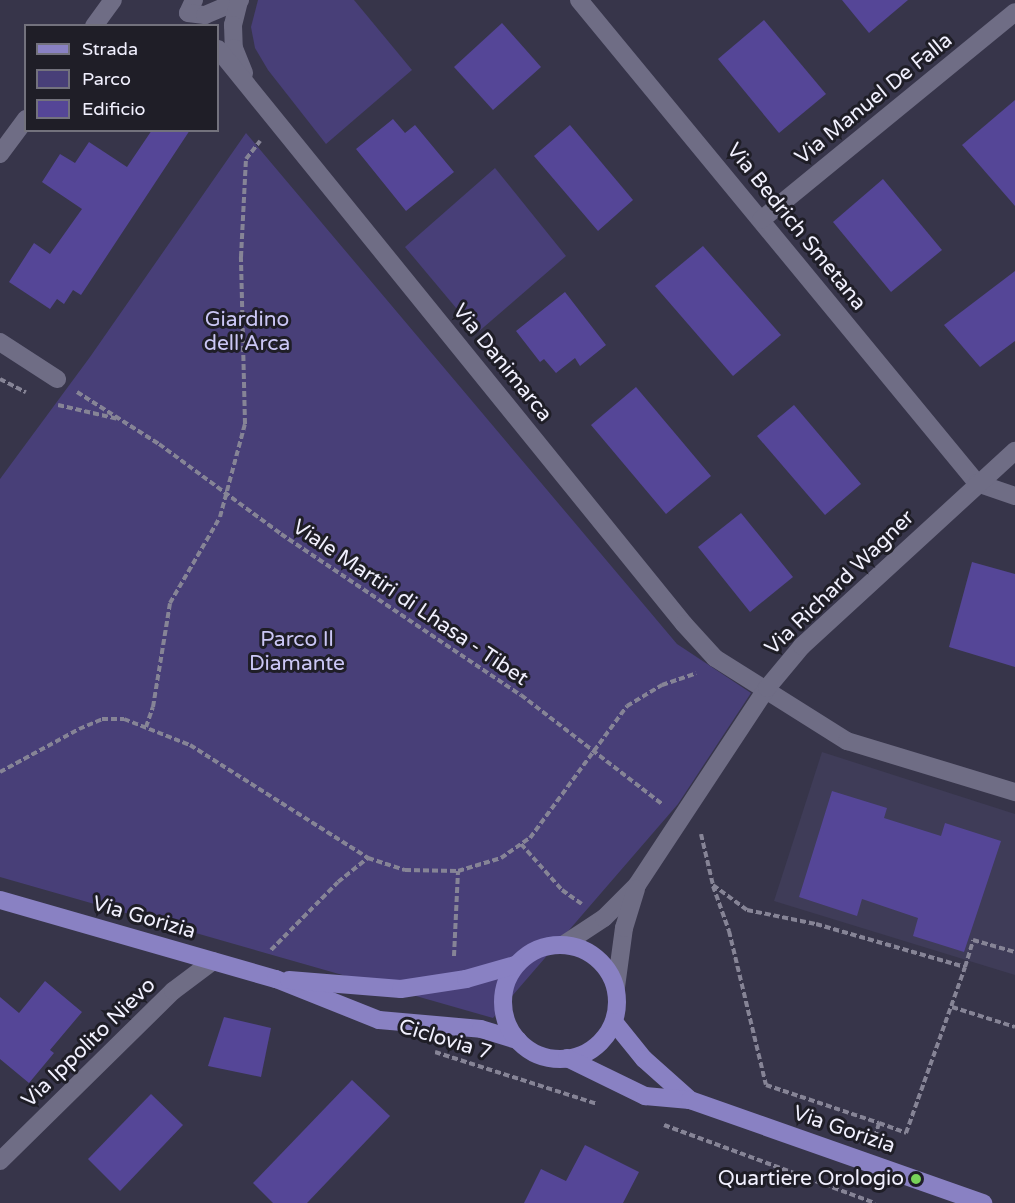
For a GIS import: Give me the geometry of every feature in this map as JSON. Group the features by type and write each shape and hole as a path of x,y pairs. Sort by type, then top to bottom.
{"main road":[{"name":"Via Gorizia","path":"0,900 276,979 379,1020 482,1029 518,1040"},
{"path":"563,945 596,957 616,987 614,1022 592,1050 567,1058 540,1056 518,1040 504,1017 502,999 515,965 546,946 563,945"},
{"name":"Via Gorizia","path":"276,979 400,988 466,979 515,965"},
{"name":"Via Gorizia","path":"614,1022 644,1059 690,1100"},
{"name":"Via Gorizia","path":"567,1058 645,1096 690,1100 983,1203"}],"street":[{"path":"95,24 113,0"},
{"name":"Via Bedrich Smetana","path":"579,0 977,483"},
{"path":"190,10 204,15 240,1"},
{"path":"240,1 233,25 234,48 256,96"},
{"name":"Via Manuel De Falla","path":"761,220 1015,12"},
{"name":"Via Danimarca","path":"219,50 676,615 715,658 767,688 806,718 847,741 1015,792"},
{"path":"0,154 24,122"},
{"path":"0,342 57,379"},
{"name":"Via Richard Wagner","path":"563,945 604,918 637,885 680,816 767,688 802,646 977,483 1015,451"},
{"path":"977,483 1015,496"},
{"name":"Via Richard Wagner","path":"616,987 624,928 637,885"},
{"name":"Via Ippolito Nievo","path":"0,1161 173,992 213,962"}],"path":[{"path":"146,727 153,707 170,603 201,555 228,496 245,424 241,257 246,159 278,123"},
{"name":"Viale Martiri di Lhasa - Tibet","path":"57,379 521,695 701,833 713,885 729,931 766,1085 879,1124"},
{"path":"0,772 102,719 124,719 190,744 368,858 405,870 458,871 501,858 530,838 627,706 662,684 692,676 715,658"},
{"path":"253,973 338,882 368,858"},
{"path":"713,885 747,910 816,924 965,967"},
{"path":"856,1196 879,1124 906,1133 952,1006 973,940 1015,952"},
{"path":"952,1006 1015,1027"},
{"name":"Ciclovia 7","path":"433,1052 604,1106"},
{"path":"657,1123 875,1203"}],"shaded area":[{"path":"822,752 1015,814 1015,975 774,901"}],"green space":[{"path":"258,0 354,0 412,70 326,144 268,70 255,48 251,27"},
{"name":"Parco Il Diamante","path":"246,133 677,644 751,693 678,804 493,1018 0,877 0,479 90,357"},
{"path":"495,168 566,256 477,333 405,247"}],"building":[{"path":"842,0 908,0 869,33"},
{"path":"764,20 826,94 779,133 718,59"},
{"path":"502,23 541,67 493,110 454,67"},
{"path":"1015,100 1015,206 962,145"},
{"path":"393,119 405,133 415,125 454,172 406,211 356,149"},
{"path":"570,125 633,200 598,231 534,156"},
{"path":"151,132 189,132 81,295 73,290 64,304 57,299 50,309 9,282 34,243 50,254 82,209 42,182 60,154 75,163 89,142 127,167"},
{"path":"883,179 942,250 891,292 833,222"},
{"path":"703,246 781,335 733,376 655,286"},
{"path":"1015,271 1015,341 980,367 944,325"},
{"path":"565,292 606,345 580,366 575,358 556,373 544,359 540,362 516,331"},
{"path":"636,387 711,476 666,514 591,425"},
{"path":"794,405 861,484 825,515 757,436"},
{"path":"741,513 793,577 750,612 698,547"},
{"path":"972,562 1015,574 1015,667 949,647"},
{"path":"832,791 887,808 884,818 941,836 945,823 1001,841 964,952 913,936 918,918 862,899 857,916 799,897"},
{"path":"45,981 82,1012 50,1050 54,1053 29,1083 0,1059 0,997 19,1013"},
{"path":"224,1017 271,1028 261,1077 208,1066"},
{"path":"352,1080 390,1116 307,1203 273,1203 253,1183"},
{"path":"151,1094 183,1125 120,1191 88,1159"},
{"path":"585,1145 639,1172 623,1203 524,1203 541,1169 566,1181"}],"place":[{"name":"Quartiere Orologio","path":"916,1179"}],"park label":[{"name":"Giardino dell'Arca","path":"247,332"}]}
